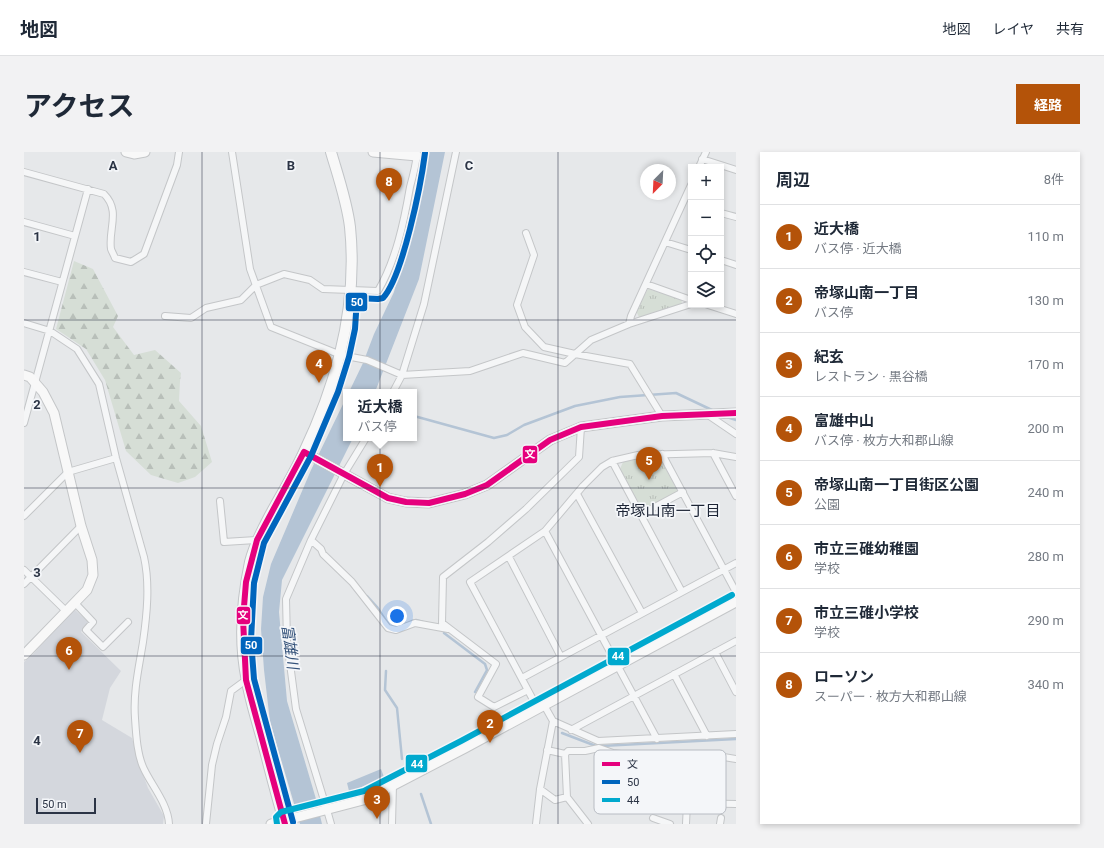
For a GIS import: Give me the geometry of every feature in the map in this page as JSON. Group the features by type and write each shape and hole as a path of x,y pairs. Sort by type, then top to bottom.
{"main road":[{"path":"284,822 246,680 243,619 246,582 257,540 304,452 330,390 341,355 347,327 351,258 350,226 341,186 331,152"}],"street":[{"path":"126,152 134,154 146,152"},
{"path":"24,172 104,194 109,199 113,209 111,250 115,258 131,262 144,254 177,165 178,152"},
{"path":"232,152 250,269 271,327 341,355 367,360 399,374 470,371 523,353 565,363 591,340 629,324 688,305"},
{"path":"165,316 191,318 206,308 241,300 256,285 284,274 310,280 323,289 350,289 378,292 383,283 398,239 407,206 417,154 373,152"},
{"path":"394,389 424,304 456,152"},
{"path":"700,164 706,152"},
{"path":"702,159 736,170"},
{"path":"24,423 88,189"},
{"path":"629,324 631,316 688,192"},
{"path":"684,201 688,202"},
{"path":"724,214 736,218"},
{"path":"24,222 74,236"},
{"path":"526,233 534,255 517,305 525,327 544,347 630,364 662,416"},
{"path":"665,242 688,249"},
{"path":"724,261 736,265"},
{"path":"24,272 62,282"},
{"path":"646,284 688,299"},
{"path":"717,308 736,314"},
{"path":"24,324 50,331 77,349 99,384 116,458 144,557 147,573 148,592 135,696 135,717 138,744 143,767 168,814 169,824"},
{"path":"24,375 35,382 43,392 54,413 81,526 92,560 93,575 87,590 24,655"},
{"path":"304,452 388,498 406,502 429,503 466,494 487,485 550,440 581,428 662,416 736,413"},
{"path":"708,414 736,434"},
{"path":"528,690 494,707 478,697 496,664 442,623 443,577 488,542 526,509 579,457 581,428"},
{"path":"330,824 296,709 287,641 286,599 340,472 364,441"},
{"path":"713,453 736,496"},
{"path":"607,750 553,721 541,707 528,690 470,582 509,557 545,531 577,494 602,468 612,461 638,455 662,454 713,453 736,457"},
{"path":"662,454 736,592"},
{"path":"24,516 68,472 116,458"},
{"path":"612,461 682,592"},
{"path":"640,515 682,492"},
{"path":"577,494 642,613"},
{"path":"220,501 224,542 257,540"},
{"path":"24,584 81,526"},
{"path":"545,531 657,739"},
{"path":"311,540 352,582 388,628 396,630 415,623 450,629"},
{"path":"509,557 561,657"},
{"path":"522,678 736,563"},
{"path":"24,570 66,611"},
{"path":"272,824 367,799 736,602"},
{"path":"75,603 93,622 86,630 103,647 128,622"},
{"path":"571,730 736,641"},
{"path":"715,652 736,692"},
{"path":"674,674 707,736"},
{"path":"206,824 212,765 226,717 231,691 246,680"},
{"path":"536,824 540,789 553,721"},
{"path":"547,750 565,754 568,751 585,751 598,745 657,739 736,734"},
{"path":"565,754 567,797 588,824"},
{"path":"726,757 736,759"},
{"path":"392,824 393,785"},
{"path":"540,789 555,800 567,797"},
{"path":"726,804 736,804"},
{"path":"686,814 686,824"},
{"path":"653,818 670,824"}],"shaded area":[{"path":"74,609 89,623 81,632 121,671 110,688 102,720 132,738 148,788 164,816 163,824 24,824 24,662"}],"green space":[{"path":"74,261 93,269 118,316 113,327 134,355 155,350 181,373 179,401 201,426 212,462 195,477 178,483 151,475 126,451 105,380 86,349 56,329"},
{"path":"648,289 681,299 682,302 681,304 642,318 639,317 637,310"},
{"path":"642,458 656,458 661,460 678,492 642,511 620,469 623,462"}],"water":[{"path":"429,152 445,152 419,279 376,389 350,389 394,292"},
{"path":"343,404 343,441 352,441 282,580 279,612 287,701 322,824 300,824 270,722 261,629 263,597 271,564 311,470"},
{"path":"381,769 384,777 355,790 349,791 347,783"}],"waterway":[{"path":"417,417 494,438 507,435 524,425 575,406 620,397 676,393 714,411"},
{"path":"727,417 736,420"},
{"path":"367,596 377,607 388,624"},
{"path":"412,621 416,620 423,622"},
{"path":"444,633 485,664 487,670 475,692"},
{"path":"386,671 385,690 397,708 402,759"},
{"path":"562,733 596,746"},
{"path":"601,746 736,739"},
{"path":"421,794 431,824"}],"transit line":[{"name":"50","path":"293,822 254,679 251,640 254,583 264,543 311,456 338,392 349,357 355,329 357,298 383,298 390,287 397,270 410,229 420,186 425,153"},
{"name":"文","path":"285,824 246,680 243,619 246,582 257,540 304,452 388,498 406,502 429,503 465,494 487,485 550,440 581,427 662,416 736,413"},
{"name":"44","path":"277,824 276,817 281,812 364,791 461,741 732,595"}],"place":[{"name":"ローソン","path":"389,201"},
{"name":"富雄中山","path":"319,383"},
{"name":"帝塚山南一丁目街区公園","path":"649,480"},
{"name":"近大橋","path":"380,487"},
{"name":"市立三碓幼稚園","path":"69,670"},
{"name":"帝塚山南一丁目","path":"490,743"},
{"name":"市立三碓小学校","path":"80,753"},
{"name":"紀玄","path":"377,819"}],"district":[{"name":"帝塚山南一丁目","path":"668,511"}],"water label":[{"name":"富雄川","path":"290,647"}]}
